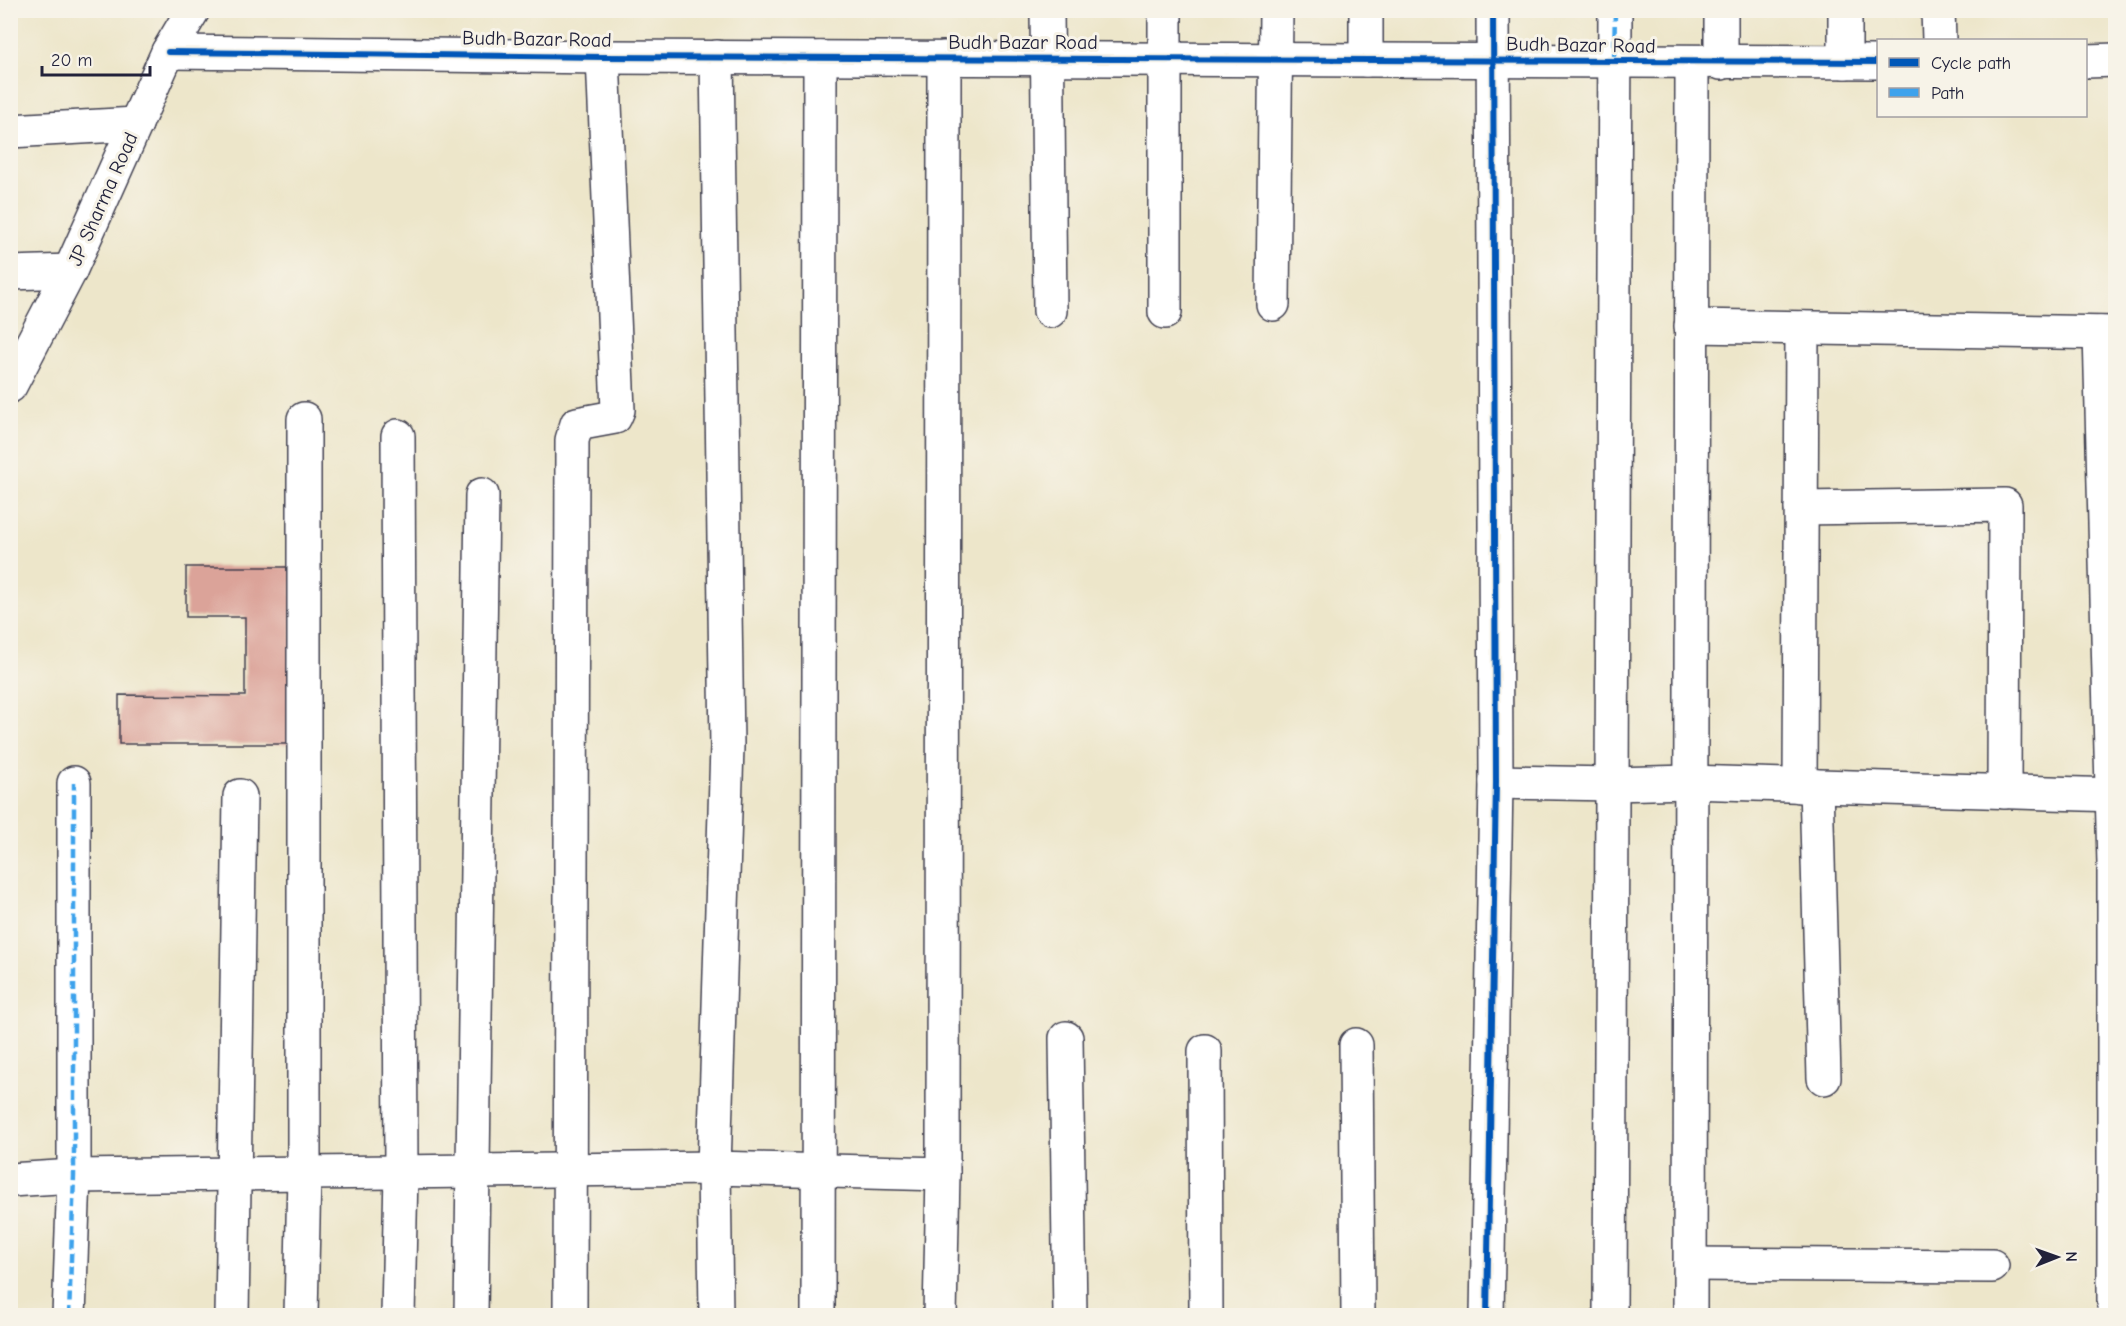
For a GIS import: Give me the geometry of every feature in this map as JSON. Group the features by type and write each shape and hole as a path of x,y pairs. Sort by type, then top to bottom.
{"street":[{"name":"JP Sharma Road","path":"10,386 70,271 168,52 193,10"},
{"path":"1047,10 1050,311"},
{"path":"1165,10 1165,312"},
{"path":"1273,304 1276,10"},
{"path":"1366,10 1366,60"},
{"path":"1487,1316 1496,782 1493,10"},
{"path":"1610,1316 1615,10"},
{"path":"1690,1316 1690,326 1706,63 1721,10"},
{"path":"1845,10 1845,62"},
{"path":"1938,10 1939,39"},
{"name":"Budh Bazar Road","path":"168,52 603,57 1877,63"},
{"path":"570,1316 572,440 577,424 615,417 618,410 603,57"},
{"path":"716,1316 714,1168 727,747 717,57"},
{"path":"818,1316 820,58"},
{"path":"940,1316 943,1174 944,58"},
{"path":"2087,61 2115,60"},
{"path":"10,131 136,124"},
{"path":"10,273 70,271"},
{"path":"1690,326 2108,333 2114,795 2114,1316"},
{"path":"1802,328 1801,508 1808,786 1824,1078"},
{"path":"301,1316 304,1173 304,419"},
{"path":"398,436 401,1172 398,1316"},
{"path":"471,1316 482,495"},
{"path":"1801,508 2005,505 2004,792"},
{"path":"1496,782 1613,784 1689,782 2114,795"},
{"path":"69,1316 74,1176 74,783"},
{"path":"232,1316 240,796"},
{"path":"1066,1038 1070,1316"},
{"path":"1356,1044 1358,1316"},
{"path":"1204,1051 1206,1316"},
{"path":"10,1180 74,1176 714,1168 943,1174"},
{"path":"1690,1264 1992,1266"}],"building":[{"path":"186,567 293,567 291,744 119,744 119,695 245,696 245,617 186,617"}],"marked path":[{"path":"1614,61 1615,10"},
{"path":"69,1316 74,1176 74,783"}],"cycle path":[{"path":"1487,1316 1496,782 1493,10"},
{"path":"168,52 603,57 1877,62"}]}
